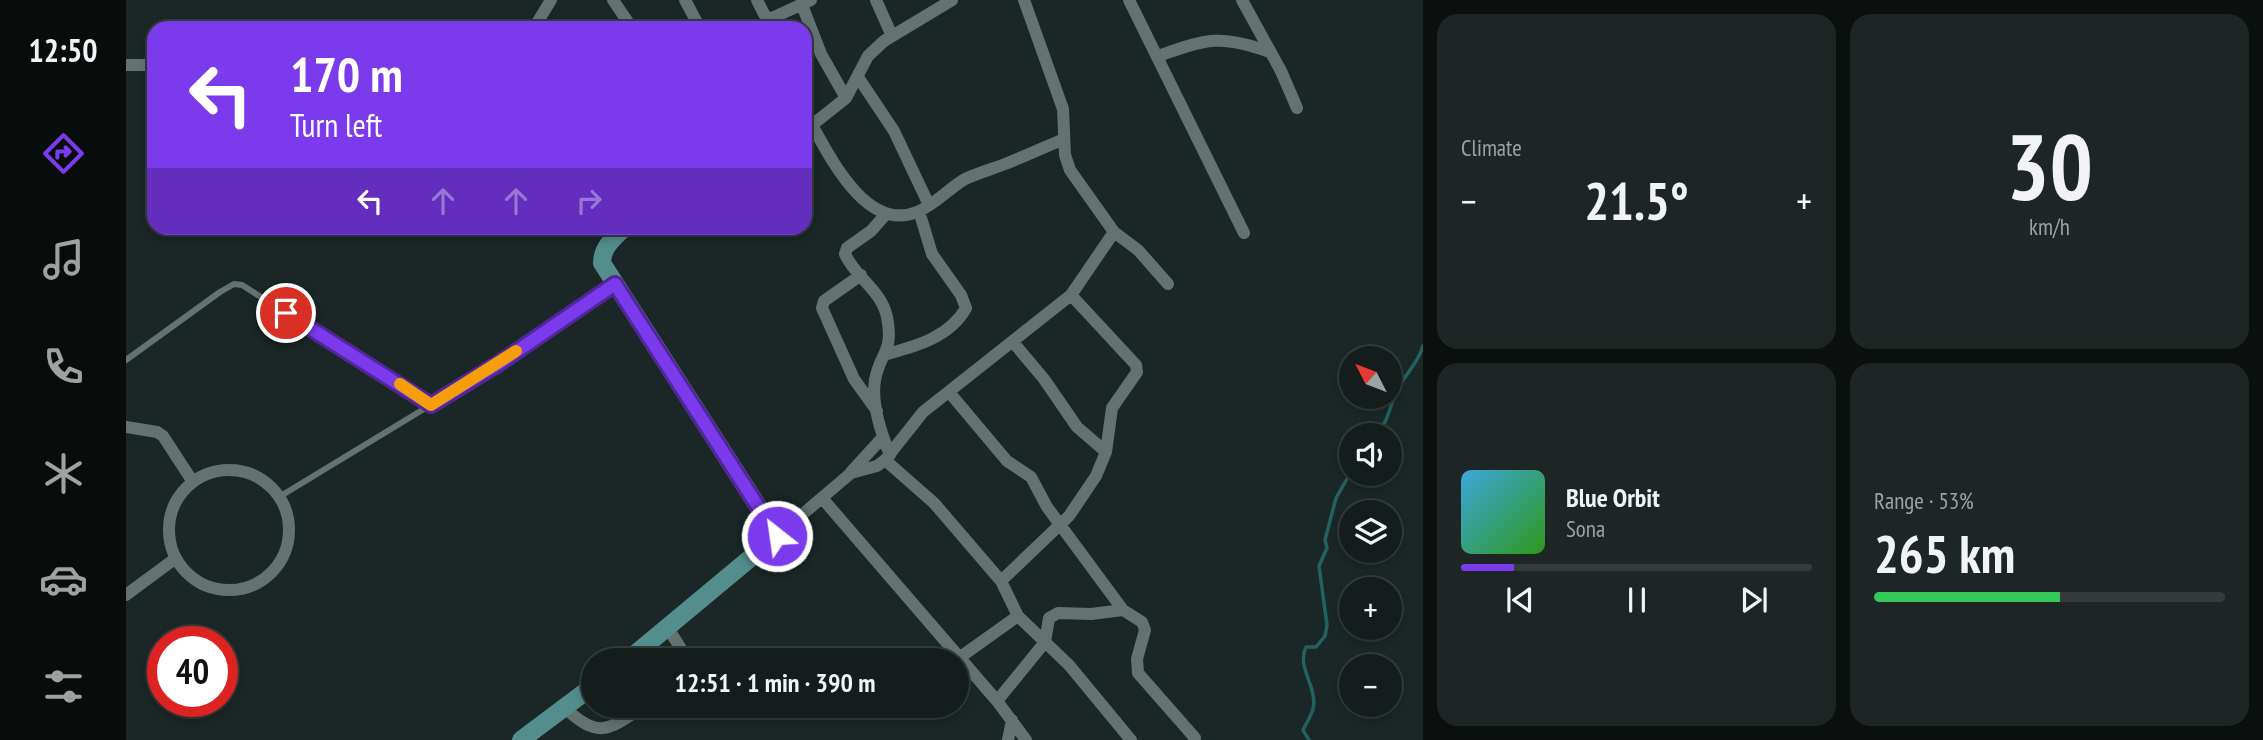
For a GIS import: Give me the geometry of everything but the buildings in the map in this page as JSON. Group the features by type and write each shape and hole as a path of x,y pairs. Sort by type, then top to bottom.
{"street":[{"path":"538,21 551,0"},
{"path":"613,0 627,21"},
{"path":"685,0 696,21"},
{"path":"757,0 764,14 770,19 807,2 821,54 846,98"},
{"path":"876,0 892,36"},
{"path":"812,124 846,98 868,56 892,36 952,0"},
{"path":"1024,0 1063,109 1065,155 1070,170 1114,232 1138,250 1168,284"},
{"path":"1129,0 1244,233"},
{"path":"1242,0 1297,108"},
{"path":"1158,56 1199,43 1220,40 1239,41 1270,51"},
{"path":"126,65 147,65"},
{"path":"859,77 894,131 924,208 932,254 956,286 966,308 941,334 915,346 887,354"},
{"path":"812,133 838,172 863,199 886,214 903,216 941,199 965,180 1064,139"},
{"path":"886,214 871,231 847,248 845,254 847,260 877,295 887,314 890,339 887,354 875,378 877,411 888,457 934,503 1001,581 1018,616 1069,665 1131,740"},
{"path":"851,473 877,466 888,457 923,412 1071,295 1114,232"},
{"path":"615,235 602,255 602,263 777,536"},
{"path":"861,275 824,301 822,308 854,379 877,411"},
{"path":"1001,581 1069,516 1096,476 1105,452 1112,408 1137,372 1136,365 1071,295"},
{"path":"1013,342 1044,379 1077,426 1105,452"},
{"path":"854,379 875,378"},
{"path":"949,392 1002,455 1031,477 1047,507 1123,610 1142,622 1145,630 1136,659 1138,673 1195,738"},
{"path":"126,427 158,432 163,436 193,482"},
{"path":"643,648 851,473 883,436"},
{"path":"242,471 261,479 279,496 289,522 288,543 273,570 257,583 237,589 216,588 188,574 176,558 170,538 171,517 179,498 193,482 211,473 242,471"},
{"path":"822,498 950,648"},
{"path":"126,595 176,558"},
{"path":"996,701 1045,642 1049,618 1058,613 1105,614 1123,610"},
{"path":"969,651 1018,616"},
{"path":"668,628 680,648"},
{"path":"969,670 1026,740"},
{"path":"521,740 581,695"},
{"path":"565,708 579,724 596,733 607,730 625,718"},
{"path":"1008,740 1012,720"}],"lane":[{"path":"126,360 234,284 242,285 431,405"},
{"path":"279,496 498,364 615,284"}],"waterway":[{"path":"1384,423 1397,390 1423,346"},
{"path":"1309,740 1303,730 1314,701 1305,670 1304,655 1306,647 1316,647 1325,636 1327,625 1319,566 1327,548 1325,540 1336,498 1343,486"}],"slow traffic":[{"path":"400,384 431,405 516,351"}],"route":[{"path":"286,313 431,405 498,364 615,284 768,518 777,536"}]}
